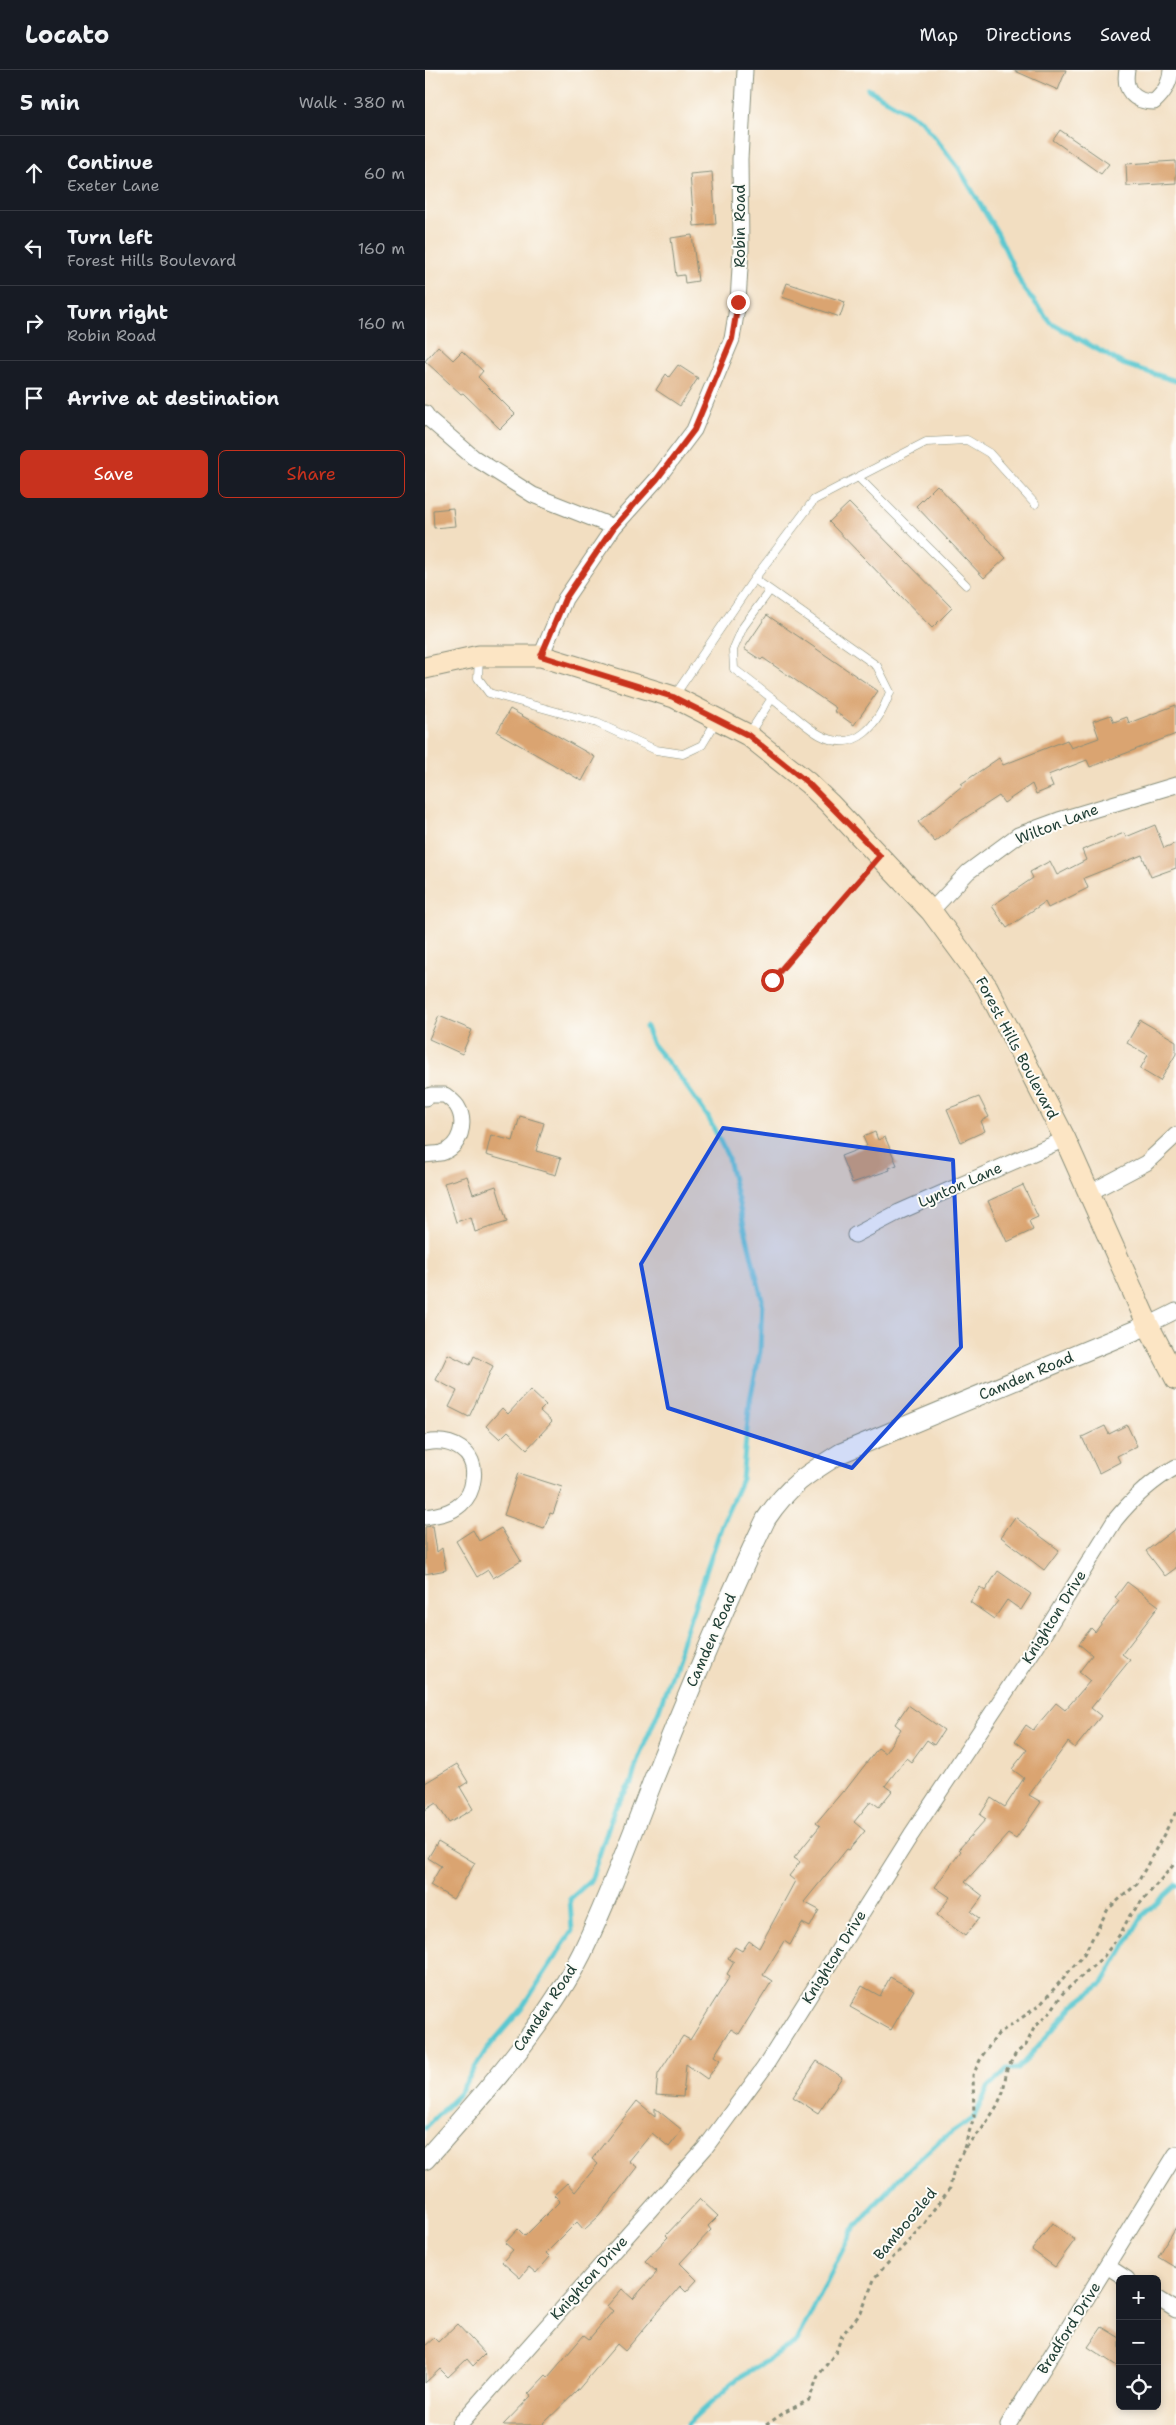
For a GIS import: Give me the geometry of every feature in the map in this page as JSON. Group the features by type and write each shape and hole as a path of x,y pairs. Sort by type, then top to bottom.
{"main road":[{"name":"Forest Hills Boulevard","path":"425,668 479,656 541,656 673,697 718,718 748,735 808,783 931,911 987,987 1065,1139 1148,1325 1176,1379"}],"street":[{"name":"Robin Road","path":"541,656 565,599 614,527 657,479 694,430 732,339 738,302 741,250 740,159 744,70"},
{"path":"1127,70 1125,78 1128,90 1134,98 1144,102 1154,102 1164,93 1170,79 1171,70"},
{"path":"426,417 473,457 533,495 614,527"},
{"name":"Wilton Lane","path":"931,911 968,872 1018,835 1059,820 1176,785"},
{"path":"425,1098 445,1095 457,1105 462,1120 462,1132 456,1143 443,1153 425,1155"},
{"path":"1089,1193 1147,1163 1176,1135"},
{"name":"Lynton Lane","path":"855,1235 899,1212 1065,1139"},
{"name":"Camden Road","path":"425,2160 469,2111 525,2040 554,1999 581,1954 698,1669 766,1518 781,1496 798,1480 841,1453 1176,1312"},
{"path":"425,1443 437,1441 465,1451 471,1457 475,1467 471,1491 461,1504 446,1513 425,1517"},
{"name":"Knighton Drive","path":"459,2425 705,2148 764,2068 911,1835 1037,1645 1115,1520 1129,1503 1155,1479 1176,1467"},
{"name":"Bradford Drive","path":"1011,2424 1176,2154"},
{"path":"1107,2266 1121,2275"},
{"path":"1161,2301 1176,2310"}],"lane":[{"path":"673,697 754,578 815,500 858,476 926,442 967,440 989,453 1035,504"},
{"path":"858,476 966,585"},
{"path":"754,578 877,666 890,692 883,712 869,729 856,740 843,742 821,736 734,669 733,650 743,627 770,590"},
{"path":"479,656 478,678 489,693 597,723 655,750 683,754 701,745 718,718"},
{"path":"748,735 772,698"}],"path":[{"path":"772,980 880,856"},
{"path":"963,2150 974,2117 973,2075 982,2056 998,2034 1040,2005 1084,1954 1108,1908 1137,1884 1176,1812"},
{"name":"Bamboozled","path":"766,2425 785,2412 809,2400 816,2388 819,2376 835,2352 842,2335 861,2313 875,2277 925,2223 950,2188 953,2173 963,2150 982,2129 997,2106 1003,2092 1007,2069 1016,2053 1025,2045 1034,2028 1051,2011 1063,1993 1104,1956 1121,1933 1130,1915 1176,1862"}],"highlighted area":[{"path":"723,1128 953,1160 961,1347 852,1468 668,1408 641,1264"}],"building":[{"path":"1013,70 1066,70 1058,90"},
{"path":"1060,130 1109,164 1101,174 1053,140"},
{"path":"1176,161 1176,183 1127,186 1126,164"},
{"path":"712,172 716,224 694,226 690,174"},
{"path":"692,235 698,281 685,283 684,275 676,276 671,238"},
{"path":"787,283 845,302 840,317 782,297"},
{"path":"438,346 453,360 462,351 483,371 478,377 515,414 500,429 463,393 461,394 425,361"},
{"path":"678,365 698,378 680,406 656,390 666,374 669,377"},
{"path":"937,485 1006,558 984,578 916,506"},
{"path":"849,503 952,608 932,628 829,522"},
{"path":"453,508 455,526 434,528 433,510"},
{"path":"767,615 878,691 854,725 834,711 836,708 763,658 761,660 744,649"},
{"path":"1176,705 1176,734 1090,767 1087,760 1048,775 1053,787 1036,794 1032,784 1004,803 999,796 962,820 935,842 918,822 962,786 961,784 999,758 1003,765 1067,740 1071,748 1099,738 1093,721 1111,715 1114,722 1127,717 1129,723"},
{"path":"510,709 595,757 582,781 497,732"},
{"path":"1155,825 1164,848 1176,843 1176,868 1151,877 1142,855 1084,878 1088,888 1048,908 1045,902 1007,928 992,906 1033,878 1030,872 1050,861 1057,875 1086,860 1082,850 1124,833 1126,837"},
{"path":"439,1016 472,1030 462,1054 429,1039"},
{"path":"1140,1020 1176,1041 1176,1054 1160,1081 1140,1069 1148,1055 1127,1043"},
{"path":"979,1097 989,1117 981,1121 985,1131 961,1142 947,1109"},
{"path":"520,1116 544,1123 536,1151 561,1158 556,1175 486,1155 491,1135 513,1141"},
{"path":"875,1132 878,1140 885,1137 897,1165 889,1168 890,1170 852,1183 841,1156 867,1146 863,1137"},
{"path":"467,1176 473,1194 496,1186 507,1222 475,1232 471,1217 456,1222 444,1183"},
{"path":"1023,1185 1038,1217 1029,1221 1033,1230 1007,1242 988,1201"},
{"path":"448,1354 470,1365 474,1356 493,1366 469,1417 449,1407 457,1391 436,1380"},
{"path":"530,1390 546,1405 540,1411 552,1422 527,1449 508,1431 500,1439 486,1426 502,1408 508,1414"},
{"path":"1127,1425 1137,1446 1117,1456 1120,1462 1099,1473 1082,1437 1105,1426 1109,1434"},
{"path":"518,1473 562,1487 553,1514 550,1513 544,1529 504,1515"},
{"path":"1015,1517 1059,1550 1044,1570 1001,1537"},
{"path":"433,1526 437,1552 442,1548 446,1570 425,1574 425,1527"},
{"path":"501,1528 521,1561 493,1578 488,1570 477,1577 456,1541 473,1530 479,1541"},
{"path":"1176,1528 1176,1568 1165,1576 1146,1551"},
{"path":"998,1571 1031,1594 1021,1610 1007,1600 994,1619 970,1602 980,1587 985,1591"},
{"path":"1127,1582 1159,1606 1122,1654 1130,1660 1091,1708 1101,1716 1075,1748 1068,1742 1029,1795 1041,1802 1016,1839 1008,1834 965,1882 983,1896 971,1912 979,1918 965,1936 937,1915 950,1897 935,1887 961,1851 959,1849 986,1819 980,1815 991,1798 1005,1807 1024,1778 1012,1769 1027,1750 1015,1741 1026,1725 1033,1730 1056,1703 1065,1710 1090,1681 1079,1672 1092,1655 1079,1644 1091,1628 1095,1632 1119,1601 1115,1598"},
{"path":"908,1705 944,1730 934,1745 927,1740 911,1762 906,1758 885,1786 892,1791 879,1807 871,1801 854,1822 865,1831 849,1850 847,1849 804,1902 819,1910 810,1927 802,1923 790,1945 784,1941 763,1975 772,1981 739,2034 731,2029 714,2056 720,2060 707,2079 686,2064 683,2097 656,2095 658,2074 683,2036 690,2040 730,1976 727,1974 734,1962 728,1958 735,1947 742,1951 749,1941 759,1948 795,1881 789,1876 800,1862 794,1858 820,1826 816,1823 844,1792 878,1748 885,1753 901,1729 895,1724"},
{"path":"457,1764 468,1782 460,1787 473,1809 449,1823 436,1803 425,1810 425,1783"},
{"path":"438,1841 475,1863 453,1899 430,1885 441,1866 428,1858"},
{"path":"890,1977 914,1990 891,2030 850,2007 862,1986 880,1996"},
{"path":"817,2061 842,2077 818,2113 793,2097"},
{"path":"637,2101 655,2116 655,2108 682,2130 669,2147 652,2133 629,2161 637,2167 599,2216 584,2230 577,2222 546,2253 550,2257 536,2273 529,2267 520,2278 502,2262 513,2250 505,2243 518,2229 525,2236 560,2201 554,2195 567,2183 575,2192 598,2164 592,2159"},
{"path":"700,2199 718,2216 708,2226 711,2230 680,2263 697,2280 686,2292 680,2286 625,2351 617,2344 577,2391 542,2425 503,2425 531,2396 528,2394 546,2375 548,2377 584,2335 589,2339 613,2311 607,2306 622,2289 633,2299 657,2272 645,2261 668,2237 666,2235"},
{"path":"1052,2223 1075,2240 1055,2267 1032,2250"},
{"path":"1176,2227 1176,2268 1158,2257"},
{"path":"457,2324 485,2354 473,2366 467,2359 448,2377 440,2369 425,2383 425,2346 434,2338 438,2342"},
{"path":"1102,2327 1116,2336 1116,2365 1088,2347"}],"waterway":[{"path":"868,89 922,121 958,167 998,234 1022,286 1051,323 1123,364 1176,381"},
{"path":"425,2128 459,2094 486,2050 522,2008 572,1931 570,1899 591,1880 615,1807 631,1783 638,1759 659,1710 723,1522 742,1479 750,1400 760,1352 762,1299 727,1155 708,1117 679,1076 653,1045 646,1027"},
{"path":"687,2425 738,2378 796,2343 852,2231 896,2181 938,2142 974,2117 988,2088 1007,2069 1018,2069 1074,2005 1103,1983 1143,1915 1176,1885"}],"route":[{"path":"738,302 732,339 694,430 657,479 614,527 565,599 541,656 673,697 718,718 748,735 808,783 880,856 772,980"}]}
